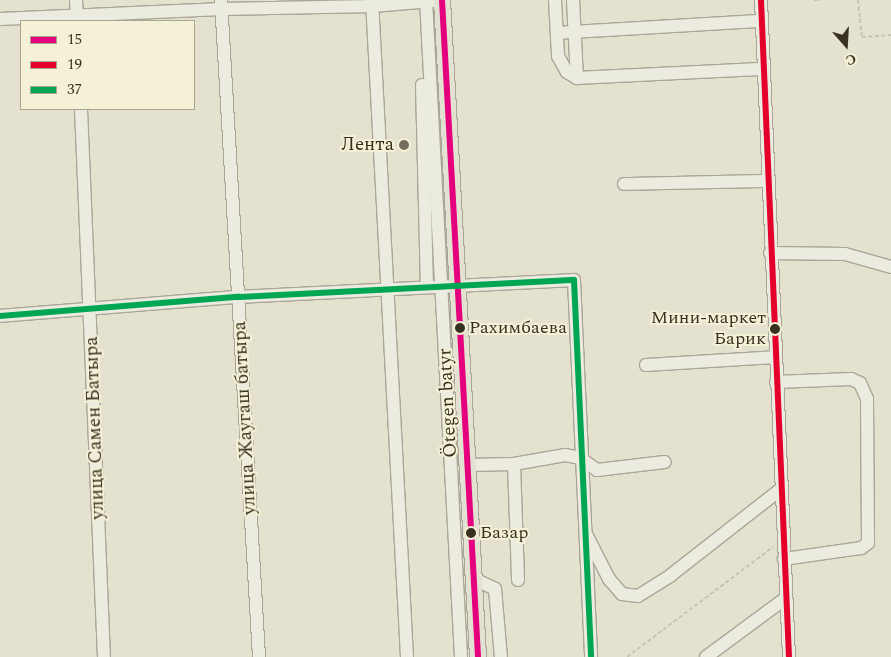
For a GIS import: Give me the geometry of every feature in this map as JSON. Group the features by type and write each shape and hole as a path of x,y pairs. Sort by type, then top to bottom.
{"main road":[{"path":"442,0 478,657"}],"street":[{"path":"76,0 76,18"},
{"name":"Ötegen batyr","path":"426,0 461,657"},
{"path":"0,20 76,18 222,4 372,3 442,0"},
{"path":"555,0 558,56 567,72 576,78 764,69"},
{"path":"573,0 576,78"},
{"path":"760,0 789,657"},
{"path":"372,3 407,657"},
{"name":"улица Жаугаш батыра","path":"222,4 259,657"},
{"path":"557,33 761,22"},
{"path":"428,286 421,42 430,32 443,31"},
{"name":"улица Самен Батыра","path":"81,110 91,309 104,657"},
{"path":"624,184 768,181"},
{"path":"770,254 845,254 891,266"},
{"path":"0,316 238,297 459,284 574,280 580,458 591,657"},
{"path":"646,365 775,356"},
{"path":"776,382 851,379 860,383 867,399 868,543 861,548 784,559"},
{"path":"468,465 514,464 552,456 580,458 597,470 665,462"},
{"path":"514,464 518,580"},
{"path":"584,530 609,579 622,594 638,596 665,580 781,489"},
{"path":"474,579 495,589 501,657"},
{"path":"706,657 786,598"}],"path":[{"path":"814,0 822,0"},
{"path":"858,0 862,37 891,35"},
{"path":"627,657 783,540"}],"transit line":[{"name":"15","path":"442,0 478,657"},
{"name":"19","path":"761,0 789,657"},
{"name":"37","path":"0,316 238,297 574,280 591,657"}],"place":[{"name":"Лента","path":"404,145"},
{"name":"Рахимбаева","path":"460,328"},
{"name":"Мини-маркет Барик","path":"775,329"},
{"name":"Базар","path":"471,533"}]}
